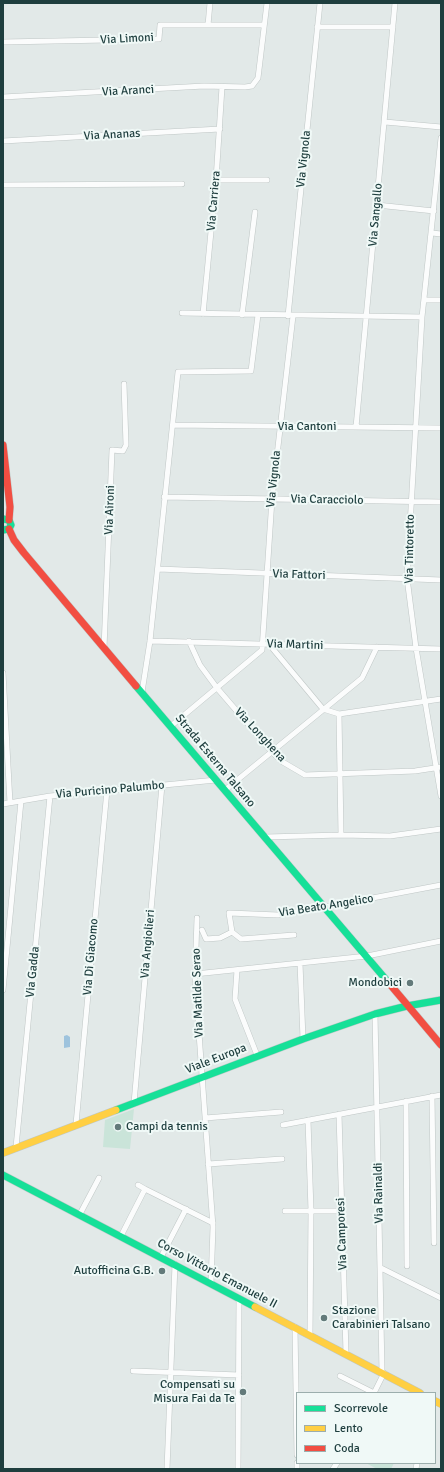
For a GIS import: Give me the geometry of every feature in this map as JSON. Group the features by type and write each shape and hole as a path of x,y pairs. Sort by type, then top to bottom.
{"street":[{"path":"208,25 210,3"},
{"path":"264,25 267,3"},
{"name":"Via Vignola","path":"263,644 272,499 291,316 320,3"},
{"name":"Via Sangallo","path":"356,427 395,3"},
{"name":"Via Limoni","path":"3,42 159,39 160,25 264,25"},
{"name":"Via Aranci","path":"3,97 204,86 252,86 258,78 264,25"},
{"path":"317,26 393,27"},
{"name":"Via Carriera","path":"203,314 216,180 222,87"},
{"path":"385,122 441,127"},
{"name":"Via Ananas","path":"3,141 220,130"},
{"name":"Via Tintoretto","path":"441,138 439,176 422,317 407,578 416,648 438,767 441,796"},
{"path":"216,180 267,180"},
{"path":"3,185 182,184"},
{"path":"377,205 434,211"},
{"path":"242,315 254,212"},
{"path":"432,233 441,234"},
{"path":"425,300 441,300"},
{"path":"182,314 422,317"},
{"path":"142,692 150,641 158,570 164,497 178,372 251,371 258,316"},
{"name":"Via Aironi","path":"104,648 112,450 123,451 126,445 124,384"},
{"name":"Via Cantoni","path":"173,425 441,428"},
{"path":"3,445 10,507 6,520 11,525 6,530"},
{"name":"Via Caracciolo","path":"164,497 441,502"},
{"name":"Strada Esterna Talsano","path":"6,530 104,648 367,956 407,1006 441,1044"},
{"name":"Via Fattori","path":"158,570 441,580"},
{"name":"Via Martini","path":"150,641 441,649"},
{"name":"Via Longhena","path":"189,641 200,664 217,688 272,752 281,761 305,775 415,771 438,767"},
{"path":"171,726 262,650 263,644"},
{"path":"273,644 273,649 323,709 339,714 441,699"},
{"path":"225,790 362,678 377,647"},
{"path":"3,673 10,803"},
{"path":"339,714 341,834"},
{"name":"Via Puricino Palumbo","path":"3,804 50,796 216,780"},
{"name":"Via Angiolieri","path":"134,1103 162,785"},
{"name":"Via Di Giacomo","path":"76,1124 107,790"},
{"name":"Via Gadda","path":"16,1147 50,796"},
{"path":"3,990 21,801"},
{"path":"266,837 341,834 390,836 441,829"},
{"name":"Via Beato Angelico","path":"294,935 241,939 232,932 229,913 278,915 441,885"},
{"name":"Via Matilde Serao","path":"197,918 195,974 213,1223 211,1284"},
{"path":"202,930 206,939 220,938 232,932"},
{"path":"195,974 367,956 441,942"},
{"path":"300,963 303,1039"},
{"path":"237,970 235,999 257,1056"},
{"name":"Viale Europa","path":"3,1153 303,1039 375,1014 441,1000"},
{"name":"Via Rainaldi","path":"375,1014 383,1373"},
{"path":"283,1124 441,1095"},
{"path":"432,1096 434,1243"},
{"path":"406,1101 407,1266"},
{"path":"205,1118 281,1112"},
{"name":"Via Camporesi","path":"339,1114 346,1353"},
{"path":"308,1120 311,1211 310,1335"},
{"path":"208,1164 282,1159"},
{"name":"Corso Vittorio Emanuele II","path":"3,1175 418,1392"},
{"path":"80,1214 99,1178"},
{"path":"138,1185 213,1223"},
{"path":"121,1236 145,1188"},
{"path":"161,1257 186,1209"},
{"path":"285,1211 342,1211"},
{"path":"167,1469 175,1264"},
{"path":"381,1268 441,1298"},
{"path":"238,1469 239,1298"},
{"path":"295,1327 296,1392"},
{"path":"133,1371 238,1375"},
{"path":"374,1392 383,1373"},
{"path":"340,1376 372,1392"}],"green space":[{"name":"Campi da tennis","path":"134,1109 130,1149 103,1147 105,1120"},
{"path":"368,1464 394,1464 391,1469 377,1469"}],"water":[{"path":"67,1035 70,1037 70,1047 64,1048 64,1036"}],"traffic: fast":[{"path":"3,519 9,520 11,525 9,529 3,530"},
{"path":"136,686 388,982"},
{"path":"116,1110 303,1039 375,1014 441,1000"},
{"path":"3,1175 255,1307"}],"traffic: slow":[{"path":"3,1153 116,1110"},
{"path":"255,1307 418,1392"},
{"path":"436,1402 441,1404"}],"traffic: jam":[{"path":"3,445 10,507 9,520"},
{"path":"9,529 14,540 24,553 136,686"},
{"path":"388,982 441,1045"}],"place":[{"name":"Mondobici","path":"410,983"},
{"name":"Campi da tennis","path":"118,1127"},
{"name":"Autofficina G.B.","path":"162,1271"},
{"name":"Stazione Carabinieri Talsano","path":"324,1318"},
{"name":"Compensati su Misura Fai da Te","path":"243,1392"}]}
